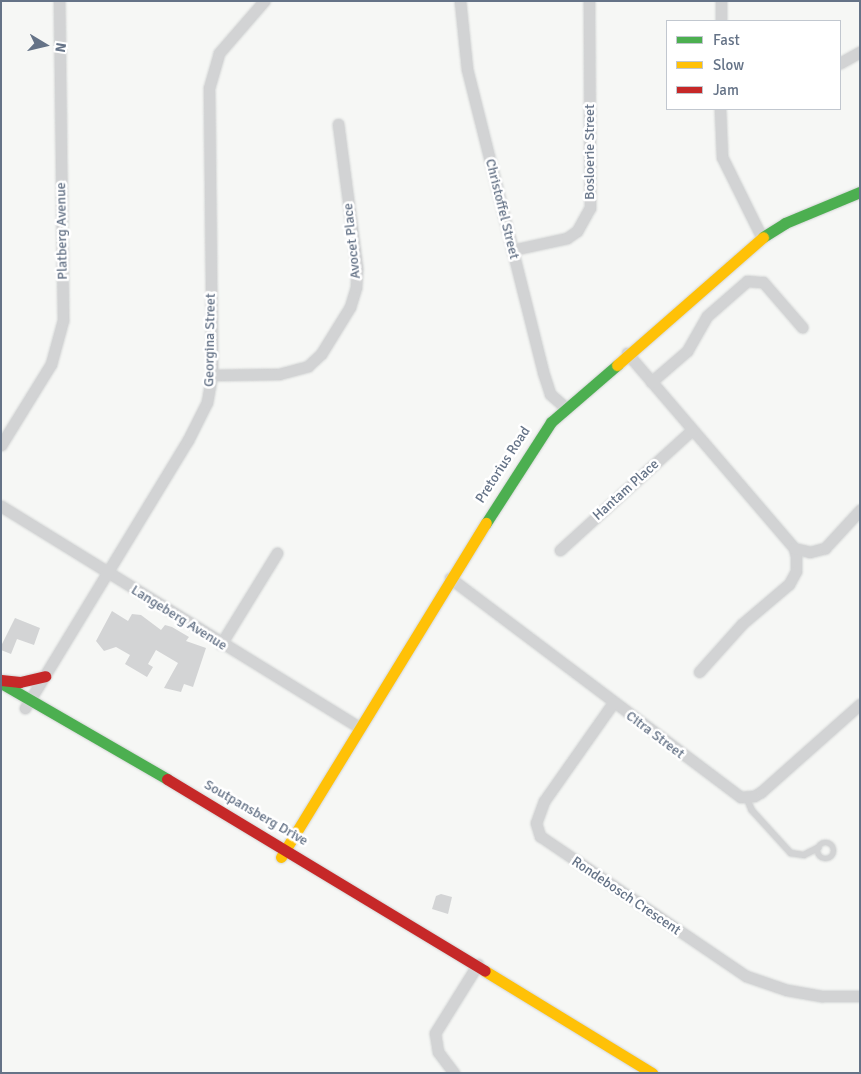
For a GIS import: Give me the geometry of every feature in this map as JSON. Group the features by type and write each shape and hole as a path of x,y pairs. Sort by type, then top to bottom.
{"street":[{"name":"Platberg Avenue","path":"1,445 51,364 62,320 59,1"},
{"name":"Georgina Street","path":"27,704 108,574 204,411 212,375 211,75 219,53 229,38 264,1"},
{"name":"Christoffel Street","path":"460,1 467,69 547,386 555,400 566,408"},
{"name":"Bosloerie Street","path":"512,250 567,238 577,231 590,208 589,1"},
{"path":"721,1 721,20"},
{"path":"841,62 860,52"},
{"path":"720,110 722,157 762,238"},
{"name":"Avocet Place","path":"212,375 278,374 308,366 321,354 350,307 356,287 357,268 338,124"},
{"name":"Pretorius Road","path":"284,852 450,578 537,439 566,408 627,353 762,238 786,223 860,192"},
{"path":"651,382 690,348 707,316 747,281 763,282 802,327"},
{"path":"627,353 794,548 810,552 825,548 860,510"},
{"name":"Hantam Place","path":"560,550 692,430"},
{"name":"Langeberg Avenue","path":"1,506 221,644 359,727"},
{"path":"699,672 742,624 789,584 796,571 794,548"},
{"path":"221,644 277,553"},
{"name":"Citra Street","path":"450,578 726,790 748,798"},
{"path":"1,682 20,682 45,676"},
{"name":"Soutpansberg Drive","path":"1,682 27,704"},
{"name":"Soutpansberg Drive","path":"1,693 27,704 284,852 652,1073"},
{"name":"Rondebosch Crescent","path":"612,703 544,801 536,823 540,836 746,976 770,986 813,995 860,996"},
{"path":"748,798 761,792 860,704"},
{"path":"454,1073 438,1052 435,1033 476,967"}],"lane":[{"path":"748,798 752,810 791,853 804,855 818,848"}],"building":[{"path":"112,611 128,621 132,614 141,615 161,630 165,625 172,627 189,637 186,641 206,648 193,687 184,684 181,692 164,688 178,663 156,650 148,664 153,667 147,677 125,664 130,655 116,647 104,651 96,641"},
{"path":"15,618 40,628 34,645 17,639 11,654 1,650 1,646"},
{"path":"441,894 452,897 448,914 432,909 436,896"}],"traffic: fast":[{"path":"763,237 785,223 860,192"},
{"path":"486,523 551,422 617,365"},
{"path":"1,683 167,779"}],"traffic: slow":[{"path":"617,365 763,237"},
{"path":"281,857 486,523"},
{"path":"485,971 652,1073"}],"traffic: jam":[{"path":"1,680 20,682 45,676"},
{"path":"167,779 485,971"}]}
